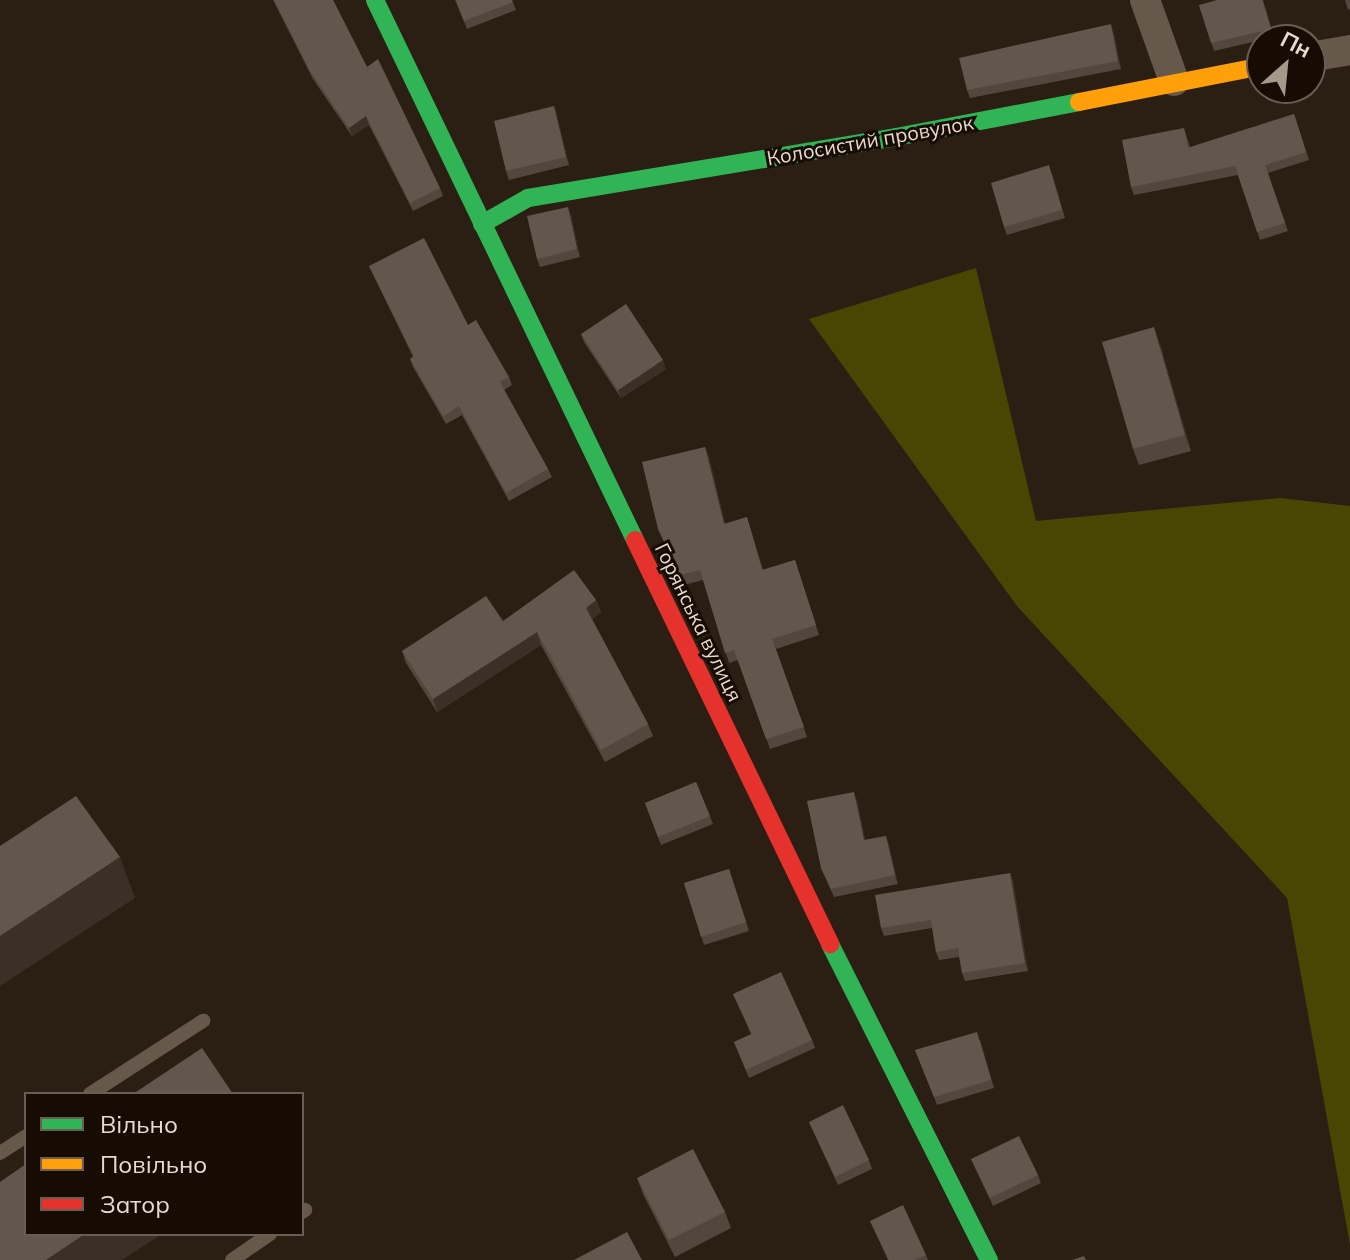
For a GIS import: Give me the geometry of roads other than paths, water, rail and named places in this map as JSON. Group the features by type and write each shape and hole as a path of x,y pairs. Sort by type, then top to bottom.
{"street":[{"name":"Горянська вулиця","path":"375,0 868,1023 989,1260"},
{"path":"1145,0 1174,81"},
{"path":"1326,54 1350,50"},
{"name":"Колосистий провулок","path":"482,224 528,198 896,137 1246,69"}],"lane":[{"path":"93,1092 203,1021"},
{"path":"0,1153 24,1137"},
{"path":"232,1260 267,1236"}]}
